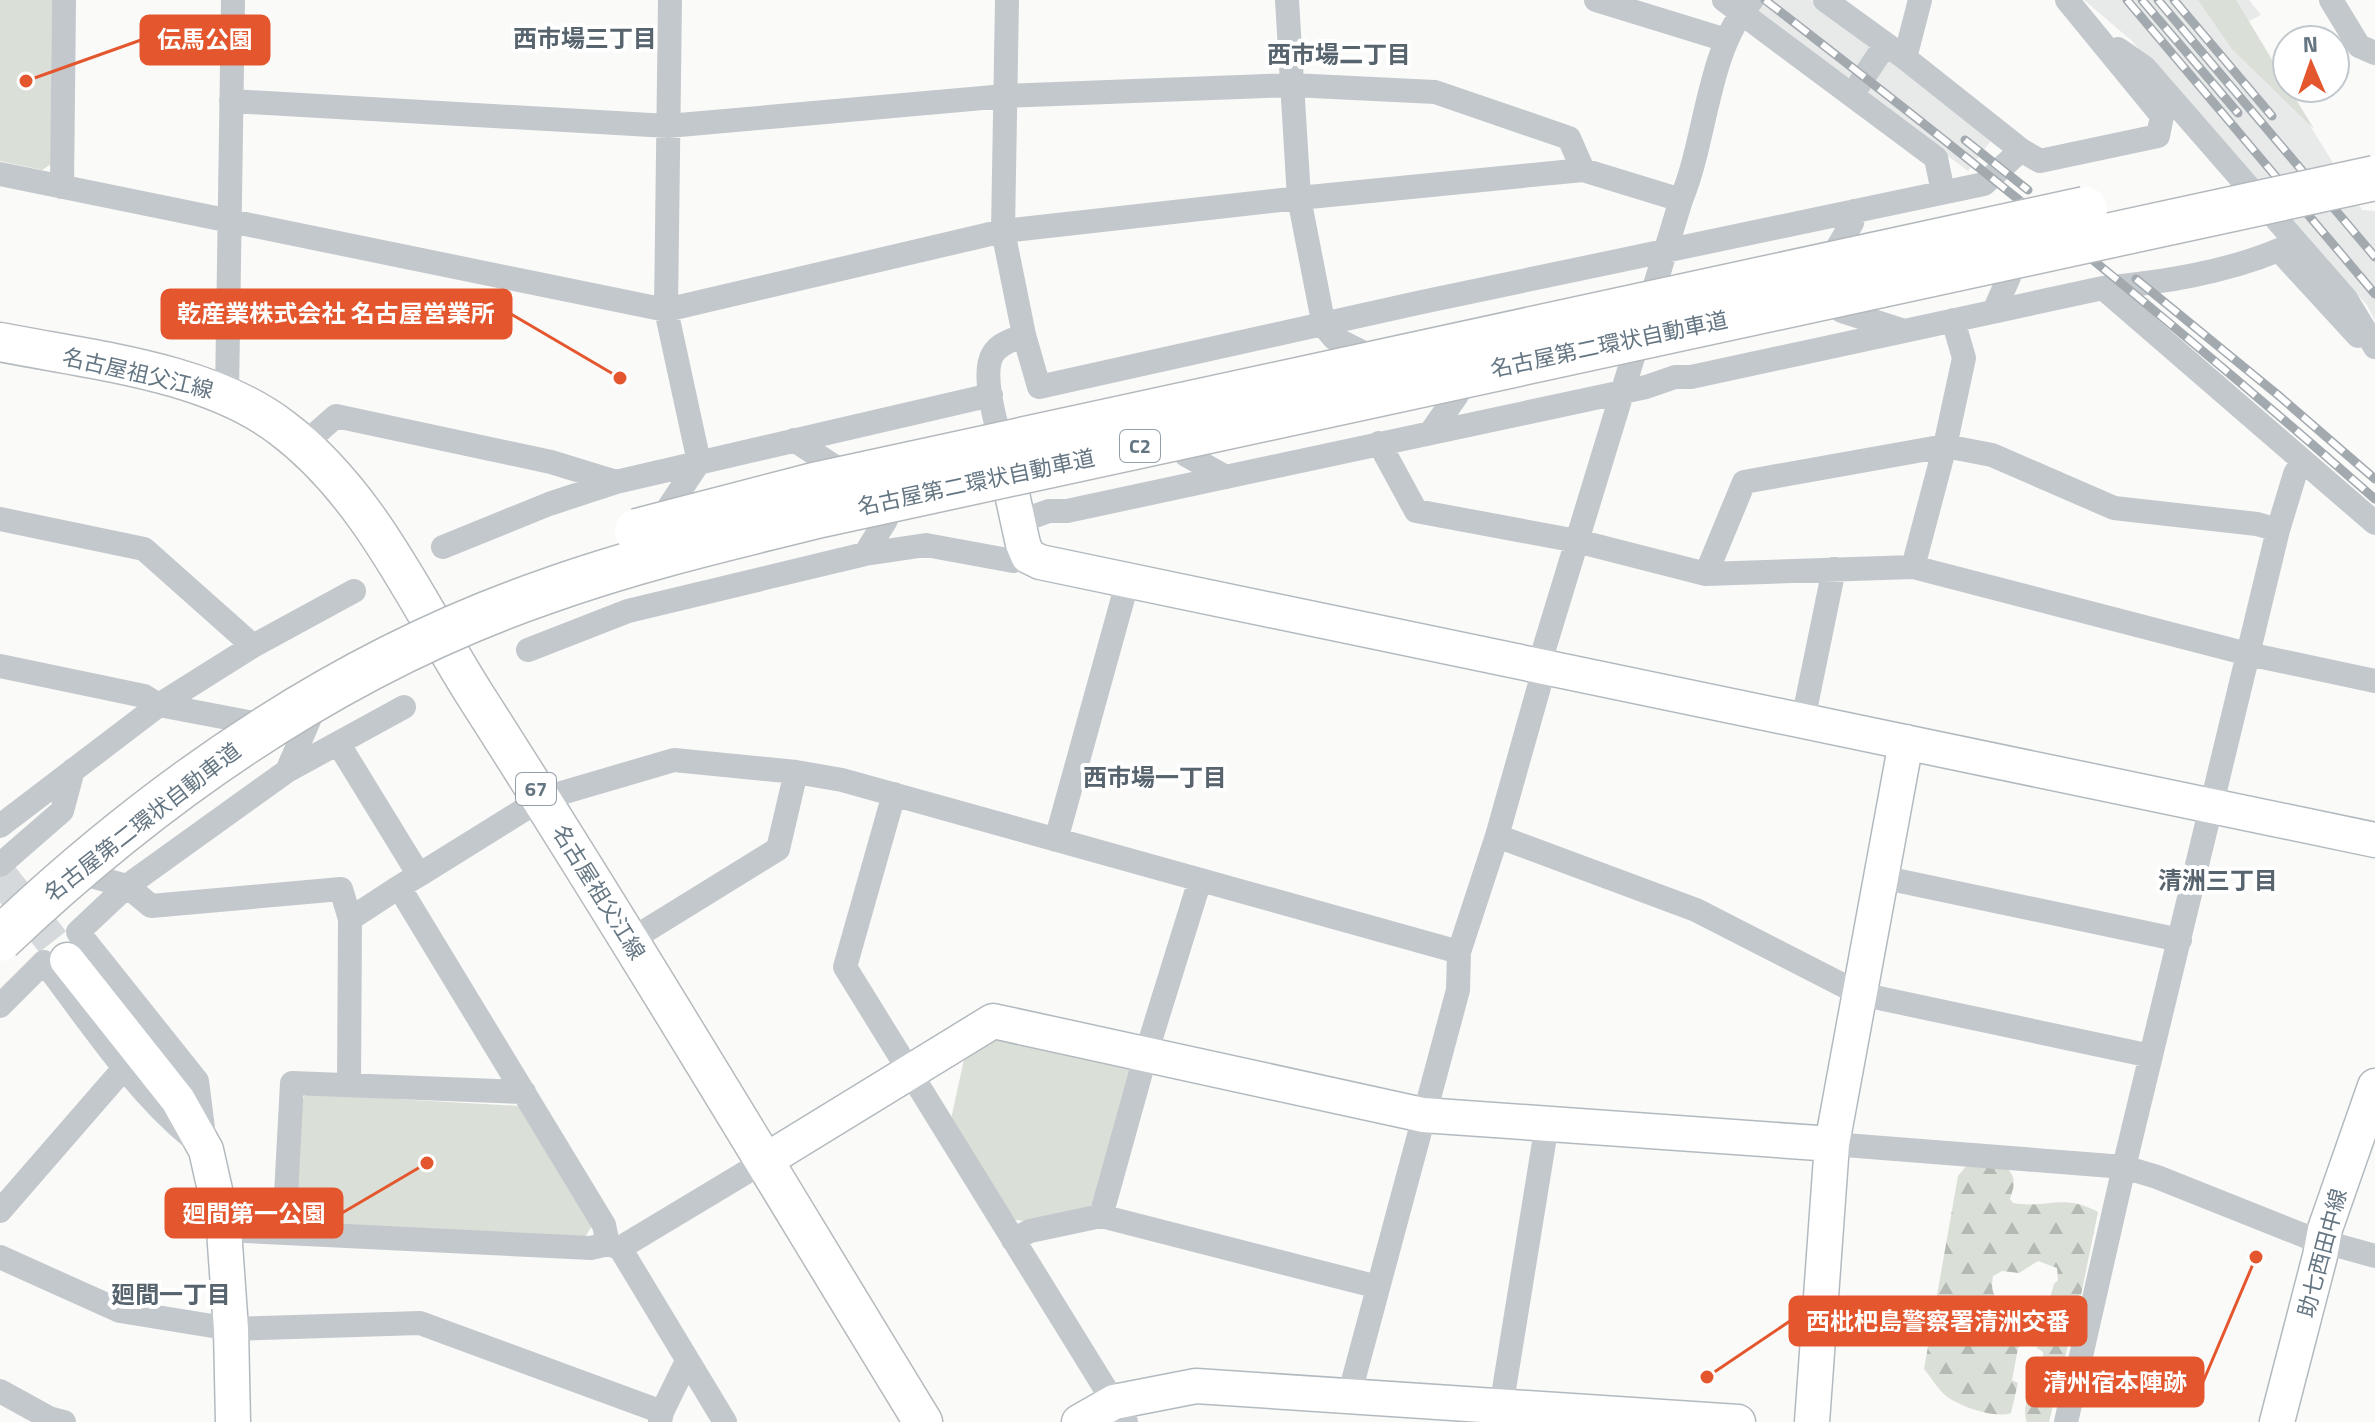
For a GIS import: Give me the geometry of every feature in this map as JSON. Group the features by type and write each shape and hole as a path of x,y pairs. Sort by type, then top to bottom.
{"highway":[{"name":"名古屋第二環状自動車道","path":"0,898 111,802 256,697 342,649 430,606 524,568 621,536 814,485 2375,147"},
{"name":"名古屋第二環状自動車道","path":"0,939 53,888 129,826 202,769 279,719 359,673 449,630 540,593 635,562 821,515 2375,178"}],"main road":[{"name":"名古屋祖父江線","path":"0,342 174,377 227,394 282,428 324,466 353,500 399,565 467,681 923,1422"}],"street":[{"path":"62,187 64,0"},
{"path":"227,394 233,0"},
{"path":"615,587 699,462 666,310 670,0"},
{"path":"1007,0 1003,231 1024,335 1039,387 1422,302 1984,184 2021,150"},
{"path":"1287,0 1299,198 1324,326 1334,338 1454,396 1431,432"},
{"path":"1596,0 1726,40"},
{"path":"1825,0 2021,150 2040,161 2158,136 2162,116 2067,0"},
{"path":"1852,95 1895,51 1920,0"},
{"path":"2331,0 2359,46 2375,53"},
{"path":"1349,1396 1458,990 1459,952 1497,836 1541,680 1544,649 1681,200 1691,177 1726,40 1739,4 1936,158 1943,192"},
{"path":"2090,29 2144,67 2346,299 2375,350"},
{"path":"231,101 668,126 1005,96 1292,85 1435,92 1569,138 1583,170"},
{"path":"0,174 666,310 1003,231 1299,198 1583,170 1681,200"},
{"path":"1795,321 1852,223 1854,211"},
{"path":"1015,508 1067,511 1622,392 1675,377 1691,377 2103,288 2160,282 2242,265 2279,250 2332,310 2375,350"},
{"path":"1994,311 2009,277"},
{"path":"2103,288 2375,523"},
{"path":"1842,311 1903,330"},
{"path":"1913,567 1945,446 1964,358 1953,320"},
{"path":"1024,335 1004,343 993,354 987,369 1015,508 1028,556"},
{"path":"443,547 549,504 616,482 991,395"},
{"path":"302,446 336,416 551,462 616,482"},
{"path":"794,440 898,517 865,554"},
{"path":"1379,443 1416,511 1577,541 1706,574 1913,567 2248,654 2375,681"},
{"path":"1706,574 1744,482 1945,446 1992,455 2114,508 2257,524 2278,530"},
{"path":"1186,455 1226,477"},
{"path":"2066,1422 2124,1167 2278,530 2295,474 2302,462"},
{"path":"0,519 144,549 253,646"},
{"path":"528,650 628,611 700,592 865,554 926,545 1013,561 1028,556 1040,562 2375,840"},
{"path":"1803,720 1834,569"},
{"path":"666,573 700,592"},
{"path":"1056,840 1128,580"},
{"path":"0,826 159,705 253,646 354,591"},
{"path":"0,666 144,696 159,705 300,724 287,771"},
{"path":"233,1422 224,1230 206,1150 178,1100 72,946 127,886 287,771 404,707"},
{"path":"1812,1422 1832,1144 1906,742"},
{"path":"338,743 524,1092 614,1246 725,1422"},
{"path":"350,919 541,799 674,760 796,772 842,780 1459,952"},
{"path":"0,865 62,811 73,770"},
{"path":"629,941 778,849 796,772"},
{"path":"894,794 845,967 1120,1412"},
{"path":"1497,836 1696,910 1860,994 2151,1056"},
{"path":"94,877 127,886 151,906 341,889 350,919 349,1085"},
{"path":"1881,877 2180,940"},
{"path":"1101,1216 1146,1054 1200,880"},
{"path":"0,1006 44,962 172,1122 206,1150"},
{"path":"224,1230 591,1248 614,1246 763,1162 993,1021 1423,1115 2124,1167 2323,1241 2375,1256"},
{"path":"0,1211 125,1067"},
{"path":"284,1232 292,1083 524,1092"},
{"name":"助七西田中線","path":"2277,1422 2323,1241 2375,1086"},
{"path":"1500,1414 1547,1124"},
{"path":"1013,1240 1030,1231 1101,1216 1378,1287"},
{"path":"0,1257 120,1311 231,1329 420,1323 661,1417 687,1361"},
{"path":"1079,1422 1120,1412 1196,1386 1349,1396 1500,1414 1738,1422"},
{"path":"0,1391 49,1418 64,1422"}],"shaded area":[{"path":"1762,0 1811,0 1869,45 1872,53 1851,77 1845,78 1756,12"},
{"path":"2084,0 2249,0 2261,15 2249,21 2271,60 2271,104 2297,104 2362,210 2375,211 2375,321 2367,305 2312,247 2310,239 2232,150 2188,108 2132,41"},
{"path":"1890,58 1993,138 1968,171 1866,95"}],"green space":[{"path":"0,0 52,0 51,164 42,170 0,161"},
{"path":"2198,0 2236,0 2271,58 2271,87 2232,49"},
{"path":"2288,104 2299,104 2314,129"},
{"path":"999,1035 1127,1063 1131,1070 1095,1202 1088,1208 1028,1222 1012,1219 951,1119 965,1055"},
{"path":"306,1094 521,1106 593,1225 584,1238 302,1225 295,1220 301,1102"},
{"path":"1968,1164 2007,1168 2013,1179 2010,1199 2013,1203 2075,1203 2098,1212 2079,1305 2067,1316 2047,1308 2058,1280 2057,1268 2038,1261 2019,1273 2002,1271 1993,1276 1994,1294 2008,1307 2008,1328 2025,1331 2024,1341 2018,1348 2012,1380 2018,1383 2011,1413 1977,1410 1951,1399 1924,1369 1958,1176"},
{"path":"2040,1334 2060,1336 2068,1340 2068,1345 2049,1422 2027,1422 2028,1397 2042,1362 2043,1352 2037,1348"}],"tunnel":[{"path":"0,875 67,960"}],"railway":[{"path":"1765,0 2074,244 2375,499"},
{"path":"2127,0 2375,294"},
{"path":"2142,0 2238,113"},
{"path":"2158,0 2375,257"},
{"path":"2174,0 2272,116"},
{"path":"1965,140 2028,190"},
{"path":"2136,279 2375,479"}],"place":[{"name":"伝馬公園","path":"26,81"},
{"name":"乾産業株式会社 名古屋営業所","path":"620,378"},
{"name":"廻間第一公園","path":"427,1163"},
{"name":"清州宿本陣跡","path":"2256,1257"},
{"name":"西枇杷島警察署清洲交番","path":"1707,1377"}],"district":[{"name":"西市場三丁目","path":"585,39"},
{"name":"西市場二丁目","path":"1339,55"},
{"name":"西市場一丁目","path":"1155,778"},
{"name":"清洲三丁目","path":"2218,881"},
{"name":"廻間一丁目","path":"171,1295"}]}
